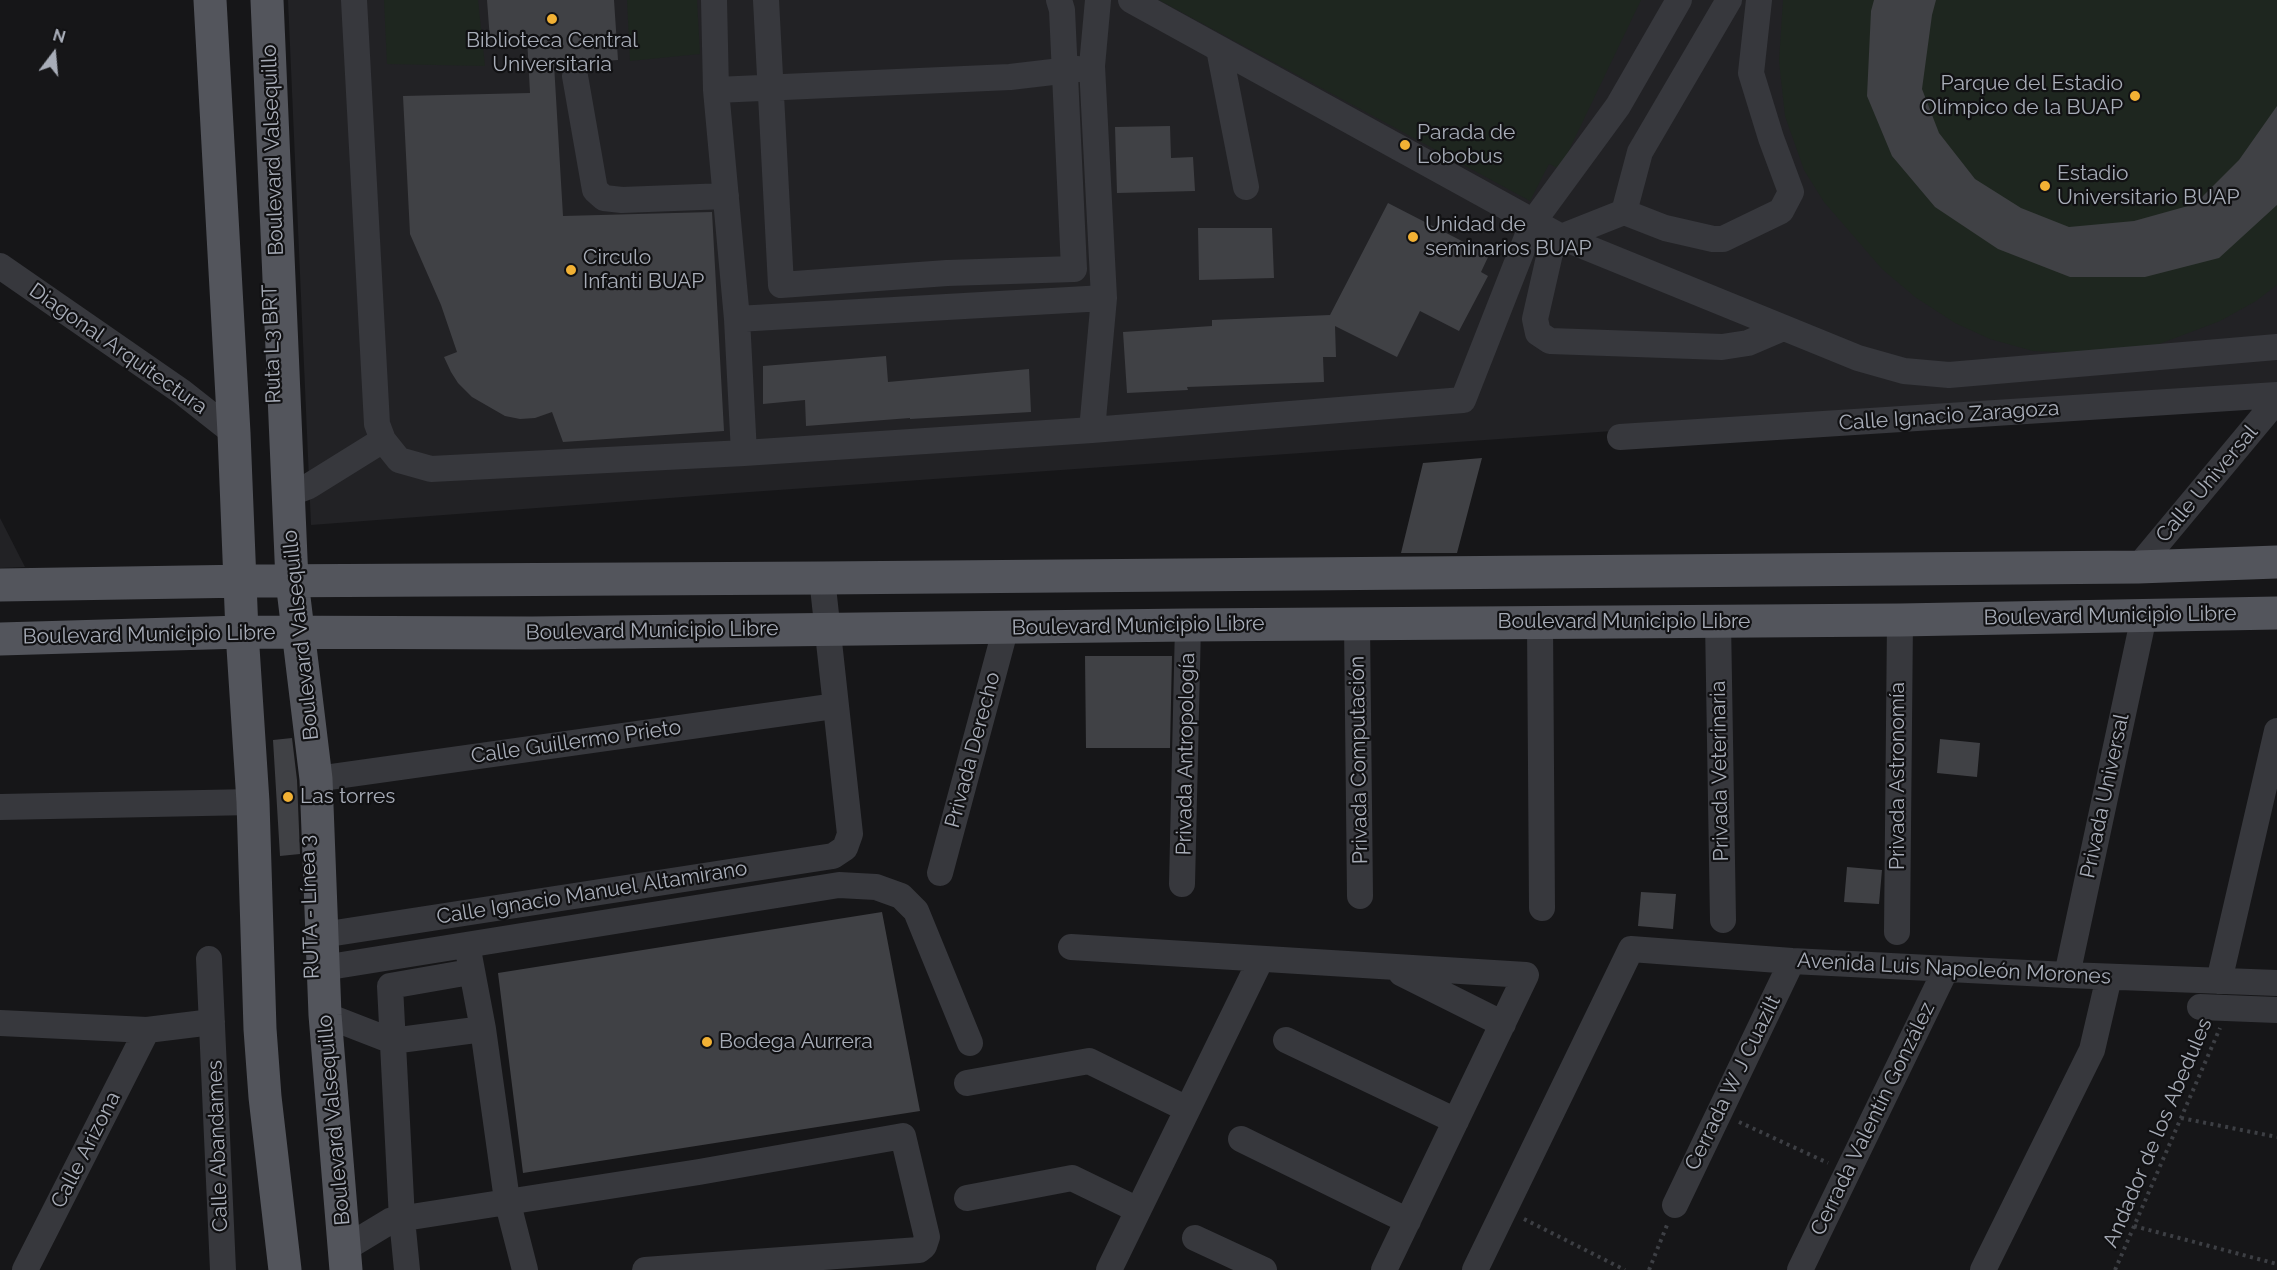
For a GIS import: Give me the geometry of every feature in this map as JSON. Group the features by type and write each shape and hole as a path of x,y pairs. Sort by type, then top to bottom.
{"main road":[{"name":"Boulevard Valsequillo","path":"210,0 234,433 266,581 293,632 316,779 325,1015 342,1263"},
{"name":"Boulevard Valsequillo","path":"267,0 288,494 266,581 248,633 260,1029 265,1097 285,1270"},
{"path":"0,585 2138,567 2277,562"},
{"name":"Boulevard Municipio Libre","path":"0,639 293,632 532,633 1900,620 2277,613"}],"street":[{"path":"222,0 266,581"},
{"name":"Ruta L3 BRT","path":"255,0 270,291 266,581"},
{"path":"354,0 377,424 383,440 399,460 431,469 744,453 1092,430 1463,400 1533,222 1618,106 1678,0"},
{"path":"714,0 716,90 737,319 744,453"},
{"path":"766,0 782,285 968,272 1074,269 1063,71 1062,10 1059,0"},
{"path":"1092,430 1104,298 1092,66 1098,0"},
{"path":"1131,0 1561,237 1858,358 1904,371 1949,375 2277,348"},
{"path":"1624,212 1640,152 1729,0"},
{"path":"1759,0 1751,73 1791,192 1781,211 1723,239 1699,237 1665,228 1624,212 1561,237 1550,254 1535,319 1538,333 1550,341 1722,347 1748,343 1783,328"},
{"path":"1219,49 1245,187"},
{"path":"716,90 952,80 1063,71 1092,66"},
{"path":"575,76 595,190 604,198 622,200 726,196"},
{"name":"Diagonal Arquitectura","path":"0,266 182,392 234,433"},
{"path":"737,319 1104,298"},
{"name":"Calle Ignacio Zaragoza","path":"1620,437 2277,395"},
{"name":"Calle Universal","path":"2138,567 2277,400"},
{"path":"288,494 309,486 383,440"},
{"path":"822,578 836,706"},
{"name":"Privada Universal","path":"2067,975 2144,616"},
{"name":"Privada Astronomía","path":"1897,932 1900,620"},
{"name":"Privada Veterinaria","path":"1718,621 1723,920"},
{"path":"1540,623 1542,908"},
{"name":"Privada Computación","path":"1358,624 1360,896"},
{"name":"Privada Antropología","path":"1182,884 1188,625"},
{"name":"Privada Derecho","path":"940,873 1006,627"},
{"name":"RUTA - Línea 3","path":"293,632 306,778 315,1059 342,1263"},
{"path":"248,633 269,812 276,1029 298,1270"},
{"name":"Calle Guillermo Prieto","path":"316,779 836,706"},
{"name":"Calle Ignacio Manuel Altamirano","path":"322,935 833,856 845,848 849,834 836,706"},
{"path":"2218,981 2277,731"},
{"path":"0,807 253,802"},
{"path":"323,968 839,885 876,887 901,896 916,911 970,1043"},
{"path":"468,913 470,972 483,1029 507,1200 525,1270"},
{"path":"1071,947 1526,975 1384,1270"},
{"name":"Avenida Luis Napoleón Morones","path":"1504,1209 1631,949 1792,961 1947,969 2277,982"},
{"name":"Calle Abandames","path":"209,958 223,1270"},
{"path":"1109,1270 1261,959"},
{"name":"Cerrada W J Cuazilt","path":"1675,1205 1792,961"},
{"path":"1390,967 1503,1024"},
{"name":"Cerrada Valentín González","path":"1800,1270 1947,969"},
{"path":"406,1270 390,986 470,972"},
{"path":"1983,1270 2092,1050 2109,976"},
{"path":"2200,1007 2277,1010"},
{"path":"325,1015 392,1041 483,1029"},
{"path":"0,1023 147,1030 212,1022"},
{"name":"Calle Arizona","path":"25,1270 147,1030"},
{"path":"1286,1040 1455,1121"},
{"path":"967,1083 1089,1061 1187,1109"},
{"path":"342,1263 392,1220 507,1200 699,1172 903,1136 927,1237 924,1246 919,1250 645,1270"},
{"path":"1241,1139 1408,1221"},
{"path":"967,1198 1072,1178 1138,1210"},
{"path":"1475,1270 1504,1209"},
{"path":"1196,1238 1264,1270"}],"path":[{"name":"Andador de los Abedules","path":"2115,1270 2229,1008"},
{"path":"1719,1113 1848,1172"},
{"path":"2181,1118 2277,1137"},
{"path":"1649,1270 1675,1205"},
{"path":"1504,1209 1625,1270"},
{"path":"2134,1226 2277,1264"}],"shaded area":[{"path":"288,0 2277,0 2277,384 311,525"},
{"path":"384,0 478,0 485,66 387,64"},
{"path":"627,0 697,0 700,54 630,61"},
{"path":"1159,0 1641,0 1560,169 1549,164 1530,201"},
{"name":"Estadio Universitario BUAP","path":"1783,0 2277,0 2277,285 2256,301 2220,321 2154,346 2080,353 2033,351 1990,339 1955,323 1915,297 1882,269 1824,202 1804,170 1785,116 1779,61"},
{"path":"0,518 25,567 0,568"}],"building":[{"name":"Circulo Infanti BUAP","path":"487,0 614,0 618,60 554,64 563,216 712,212 724,431 563,442 552,412 535,418 520,419 505,416 472,397 451,372 444,357 457,352 441,305 410,234 403,96 530,93 527,38 490,40"},
{"path":"1874,0 1936,0 1922,89 1939,133 1975,179 2021,208 2069,227 2134,221 2195,204 2239,160 2277,106 2277,205 2219,258 2145,277 2070,277 1998,249 1935,207 1892,156 1867,96 1871,11"},
{"path":"1170,126 1171,158 1193,157 1195,191 1117,193 1115,127"},
{"path":"1388,203 1489,255 1481,272 1488,276 1459,331 1420,311 1397,357 1335,326 1336,357 1323,357 1324,382 1187,387 1188,390 1127,393 1123,332 1212,326 1212,320 1330,315"},
{"path":"1198,228 1272,228 1274,278 1199,280"},
{"path":"886,356 888,382 1029,369 1031,412 806,426 805,400 763,404 763,366"},
{"path":"1482,458 1457,553 1401,553 1423,463"},
{"path":"1085,656 1172,656 1170,748 1086,748"},
{"name":"Las torres","path":"292,738 297,780 300,854 280,856 273,740"},
{"path":"1940,739 1980,743 1977,777 1937,773"},
{"path":"1847,867 1882,870 1879,904 1844,902"},
{"path":"1641,892 1676,894 1673,929 1638,926"},
{"name":"Bodega Aurrera","path":"882,912 920,1111 523,1173 498,973"}],"place":[{"name":"Biblioteca Central Universitaria","path":"552,19"},
{"name":"Parque del Estadio Olímpico de la BUAP","path":"2135,96"},
{"name":"Parada de Lobobus","path":"1405,145"},
{"name":"Estadio Universitario BUAP","path":"2045,186"},
{"name":"Unidad de seminarios BUAP","path":"1413,237"},
{"name":"Circulo Infanti BUAP","path":"571,270"},
{"name":"Las torres","path":"288,797"},
{"name":"Bodega Aurrera","path":"707,1042"}]}
